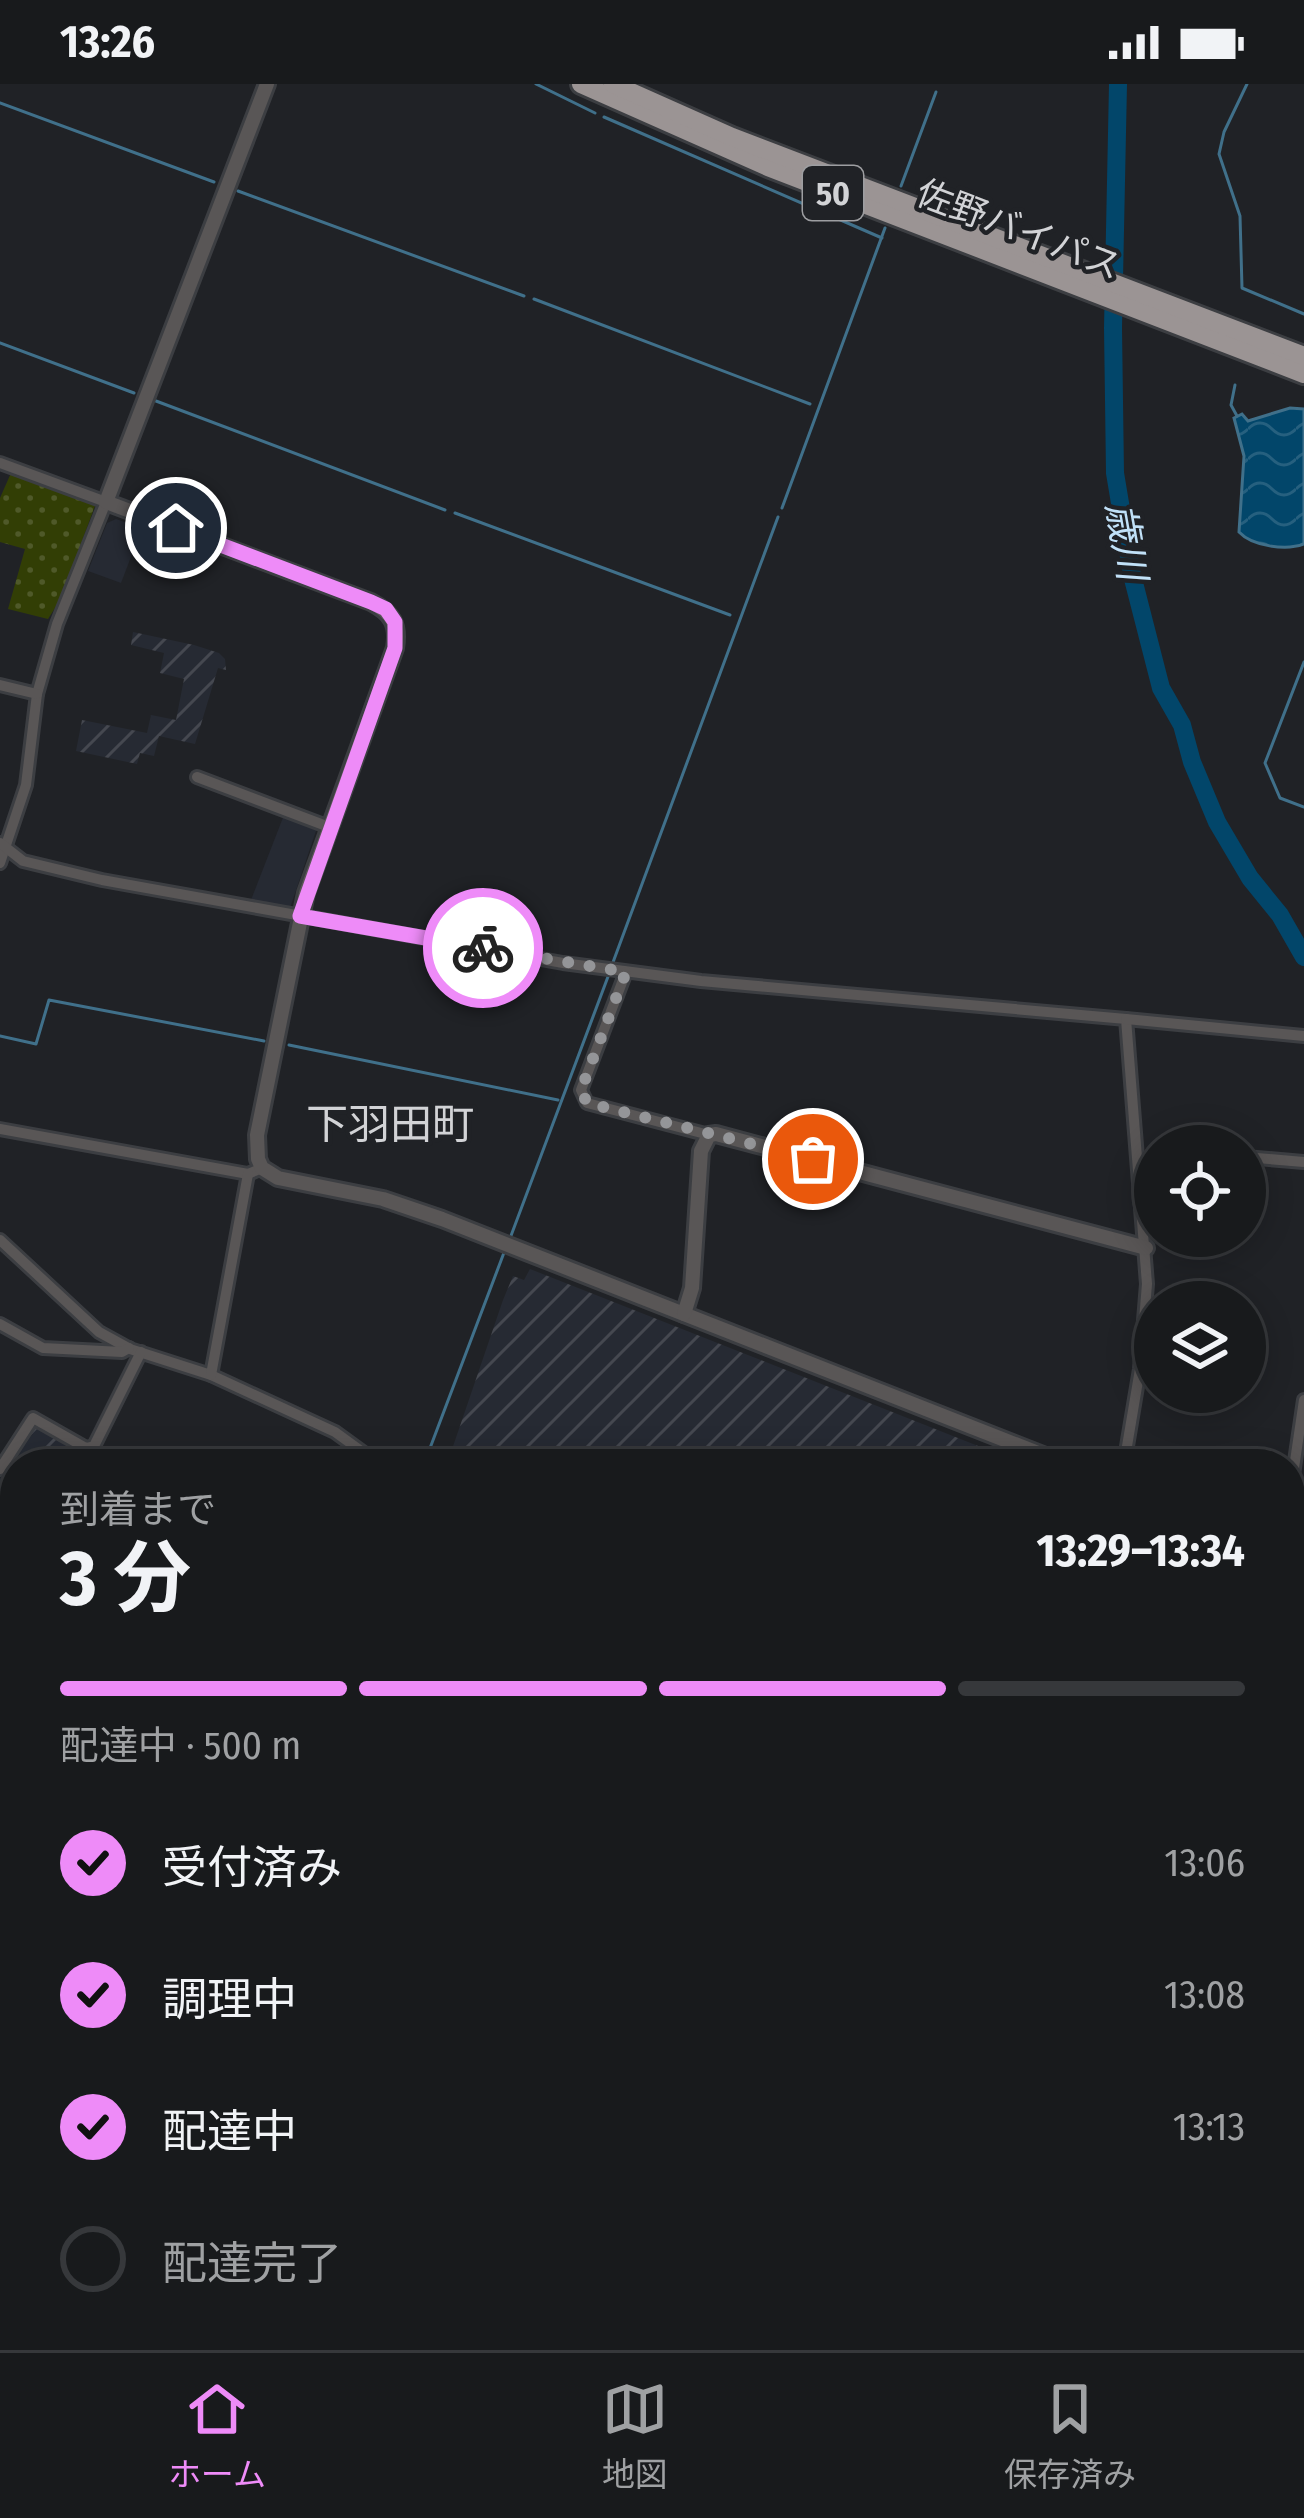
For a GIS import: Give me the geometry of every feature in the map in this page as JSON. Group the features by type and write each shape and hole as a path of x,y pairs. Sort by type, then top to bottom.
{"highway":[{"name":"佐野バイパス","path":"580,84 768,167 1221,333 1304,374"},
{"name":"佐野バイパス","path":"613,84 1088,282"},
{"name":"佐野バイパス","path":"1221,333 1304,356"}],"street":[{"path":"0,862 26,784 37,694 57,624 267,84"},
{"path":"0,464 371,602 386,609 395,622 395,648 300,916 257,1135 258,1160 211,1375"},
{"path":"0,685 37,694"},
{"path":"196,777 329,826"},
{"path":"4,845 23,861 102,880 616,970 1304,1036"},
{"path":"616,970 581,1090 587,1103 709,1135 725,1135 1134,1245"},
{"path":"1126,1019 1135,1125"},
{"path":"0,1129 255,1171 396,1203 1028,1449"},
{"path":"684,1314 692,1288 701,1151 709,1135"},
{"path":"1266,1159 1304,1162"},
{"path":"0,1240 98,1332 135,1350 211,1375 335,1432 359,1449"},
{"path":"1127,1449 1140,1369 1146,1257"},
{"path":"0,1324 43,1348 135,1350"},
{"path":"13,1449 33,1418 86,1448 94,1446 135,1350"},
{"path":"1297,1449 1304,1400"}],"shaded area":[{"path":"116,519 142,528 121,583 88,571 107,523"},
{"path":"133,632 219,653 226,670 218,668 195,744 159,736 154,756 140,753 137,764 76,751 82,720 147,733 151,715 176,720 184,679 160,673 164,653 131,645"},
{"path":"284,815 317,828 290,908 251,900"},
{"path":"530,1269 986,1449 452,1449 513,1276 524,1280"},
{"path":"35,1424 80,1449 17,1449"}],"green space":[{"path":"11,473 95,506 60,600 48,619 8,609 25,549 0,542 0,498"}],"water":[{"path":"1290,408 1304,409 1304,544 1279,547 1252,541 1239,532 1244,456 1234,418 1242,414 1248,421"}],"waterway":[{"path":"536,84 595,113"},
{"name":"歳川","path":"1118,84 1115,473 1132,575 1161,688 1182,725 1217,822 1304,957"},
{"path":"1247,84 1219,154 1240,216 1242,288 1304,314"},
{"path":"901,186 936,92"},
{"path":"0,103 214,182"},
{"path":"604,117 882,238"},
{"path":"238,191 524,296"},
{"path":"782,508 885,228"},
{"path":"534,299 810,404"},
{"path":"0,343 134,393"},
{"path":"1235,385 1231,405 1237,416"},
{"path":"156,401 445,510"},
{"path":"455,513 730,615"},
{"path":"612,965 778,517"},
{"path":"1304,662 1265,763 1280,798 1304,807"},
{"path":"509,1241 609,974"},
{"path":"0,1036 36,1044 49,1000 264,1041"},
{"path":"289,1045 558,1100"},
{"path":"430,1449 505,1250"}],"way so far":[{"path":"483,948 626,972 581,1090 587,1103 813,1159"}],"district":[{"name":"下羽田町","path":"390,1124"}],"route":[{"path":"176,528 371,602 386,609 395,622 395,648 300,916 483,948"}]}
